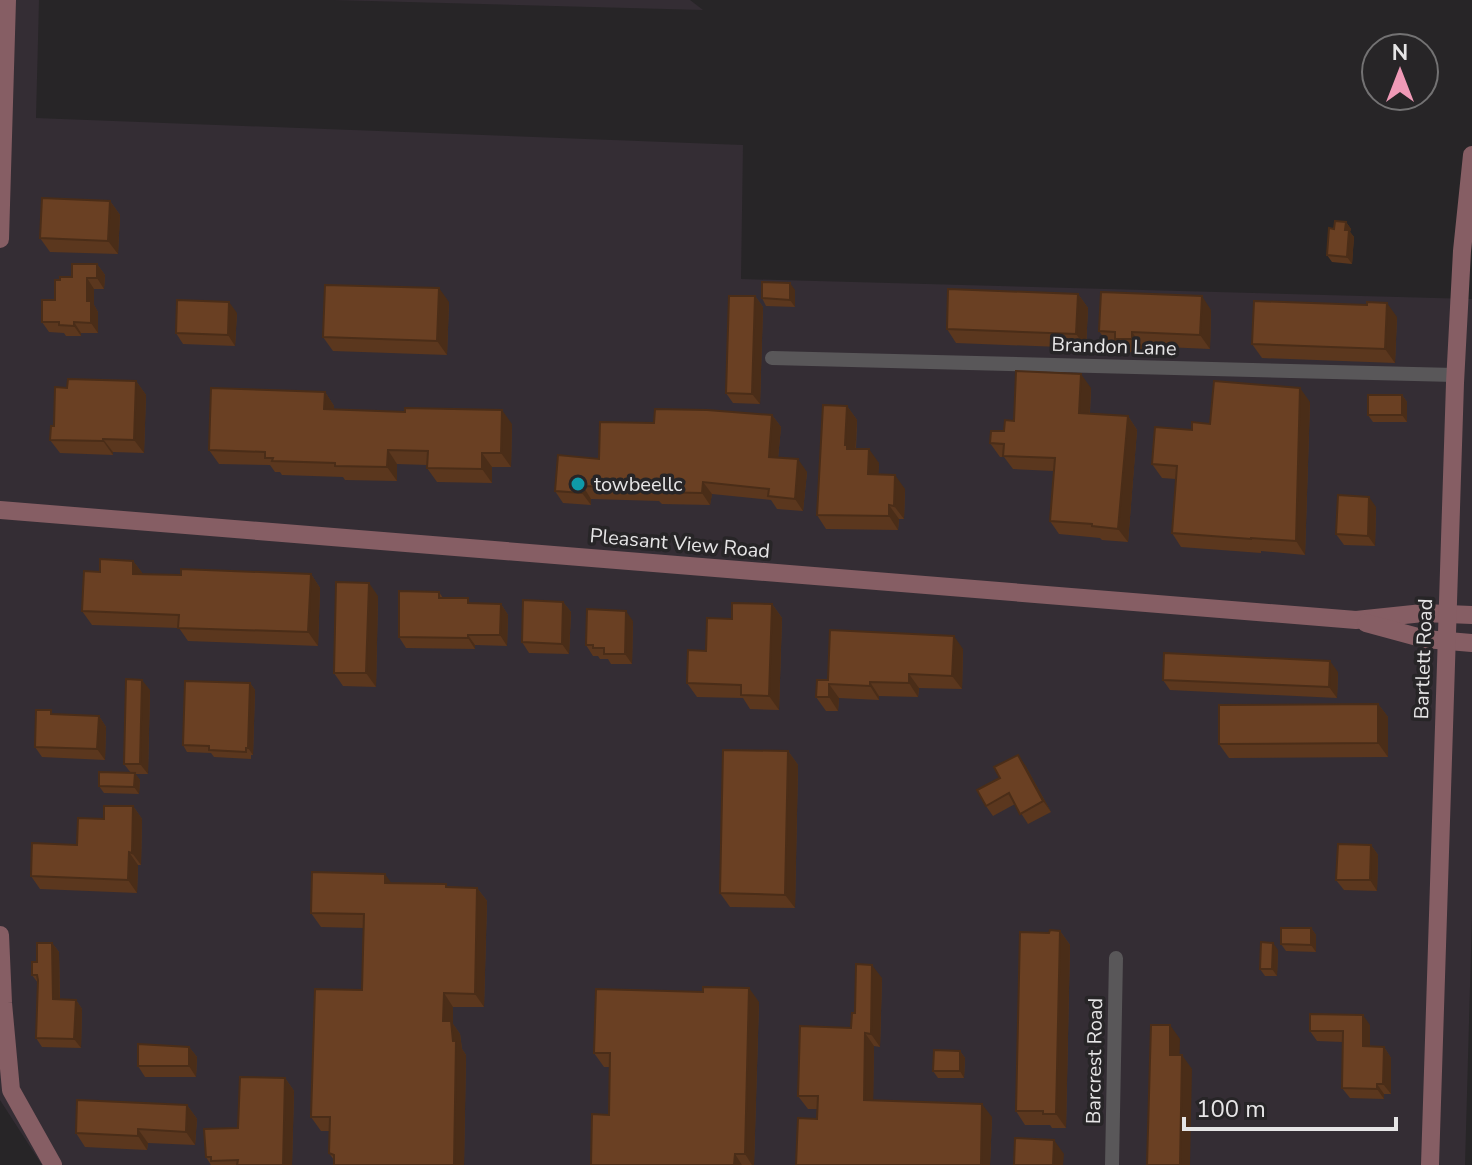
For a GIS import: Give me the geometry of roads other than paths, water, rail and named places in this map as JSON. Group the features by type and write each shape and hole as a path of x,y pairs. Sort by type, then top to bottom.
{"main road":[{"path":"0,239 7,0"},
{"name":"Bartlett Road","path":"1430,1165 1455,375 1462,251 1472,155"},
{"name":"Pleasant View Road","path":"0,510 1356,620 1423,613 1472,615"},
{"name":"Pleasant View Road","path":"1356,620 1425,639 1472,643"},
{"path":"0,935 11,1090 53,1165"}],"street":[{"name":"Brandon Lane","path":"772,358 1455,375"},
{"name":"Barcrest Road","path":"1112,1165 1116,958"}],"place":[{"name":"towbeellc","path":"578,484"}]}
